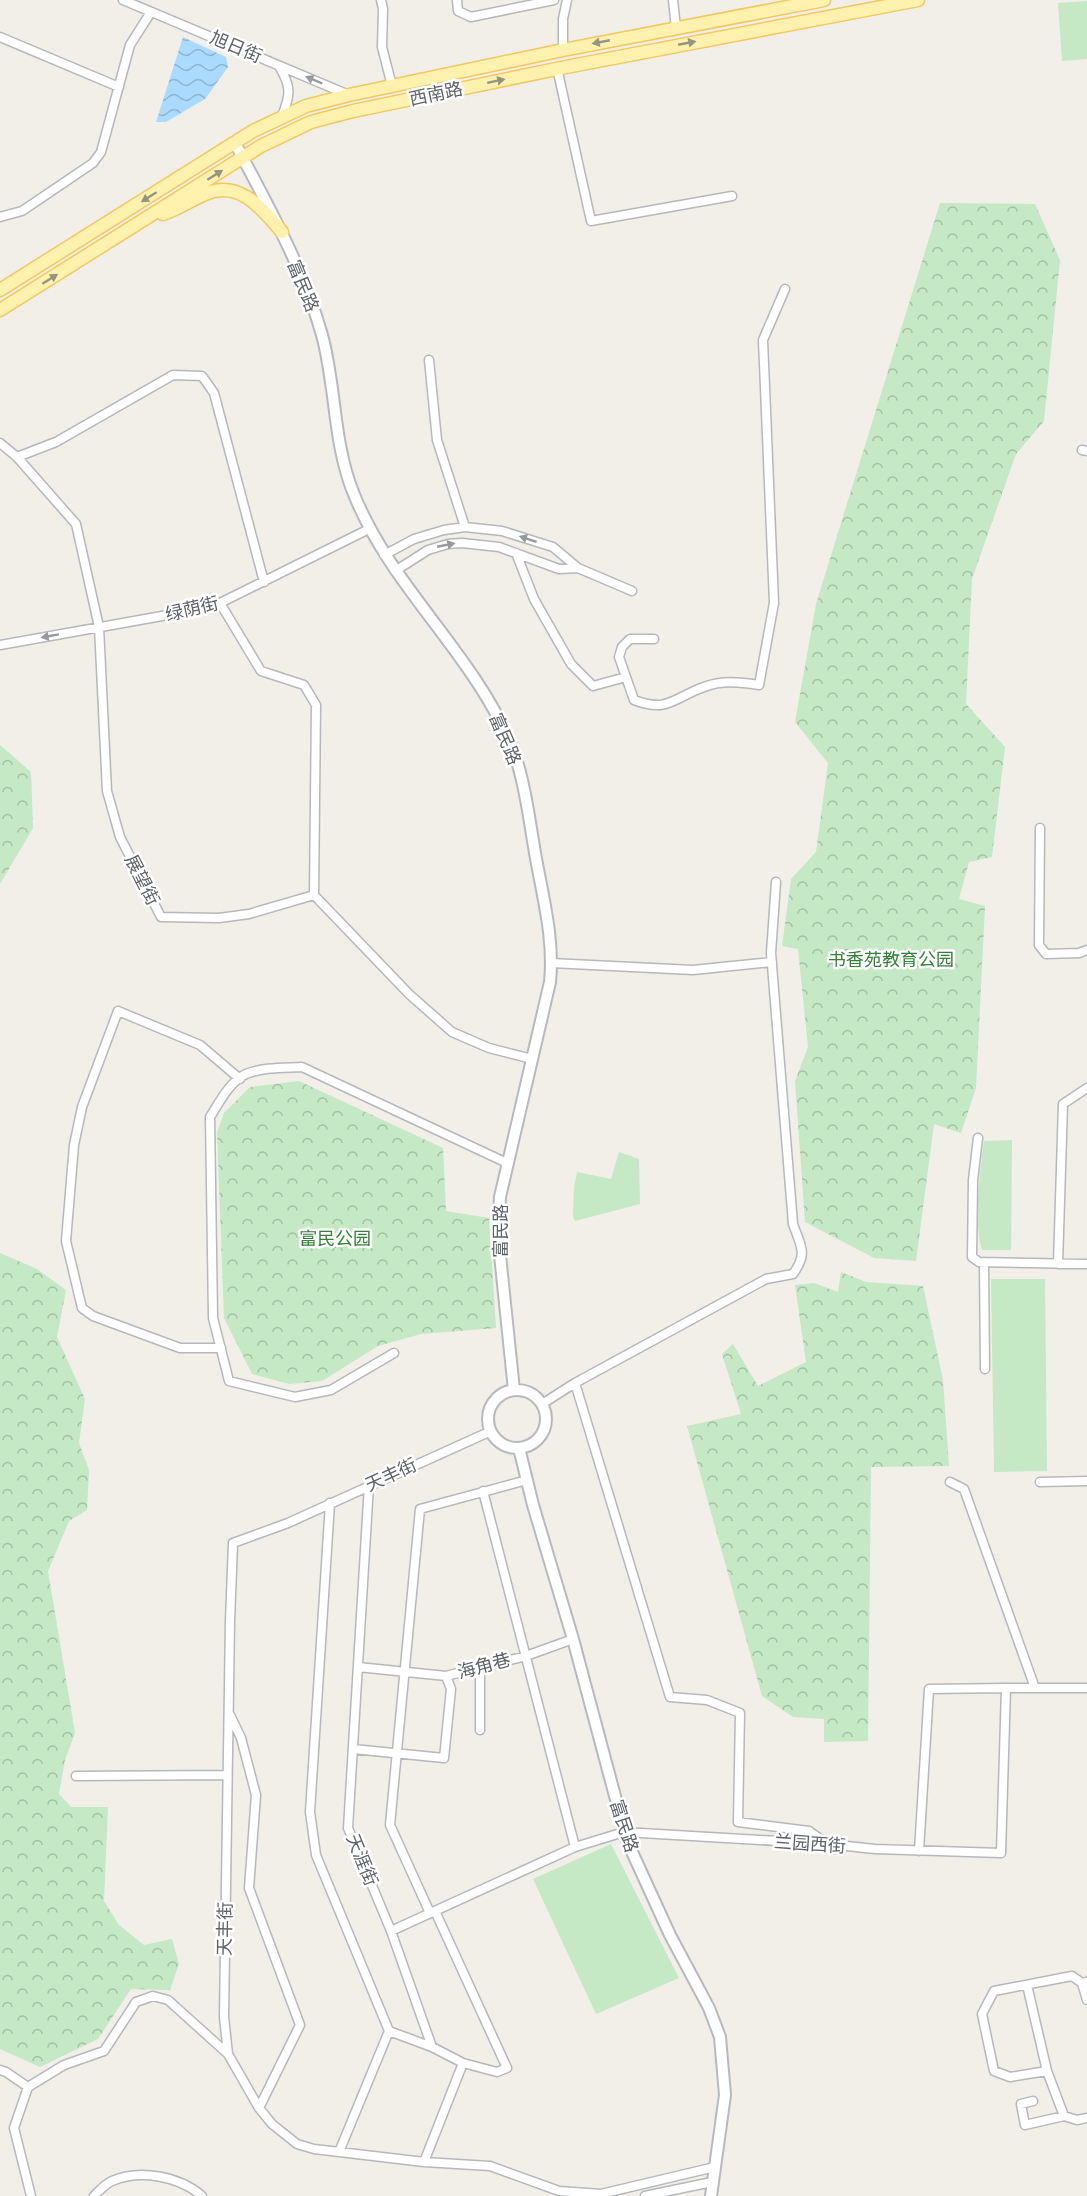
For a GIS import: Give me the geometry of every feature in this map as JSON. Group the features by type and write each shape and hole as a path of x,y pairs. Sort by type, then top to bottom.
{"main road":[{"name":"西南路","path":"0,290 235,143 282,116 306,106 349,94 563,50 824,0"},
{"name":"西南路","path":"0,310 261,146 311,122 557,68 918,0"},
{"path":"140,222 175,210 207,193 228,189 247,195 282,232"}],"street":[{"name":"旭日街","path":"123,0 349,94"},
{"path":"381,0 383,9 382,47 392,86"},
{"path":"457,0 458,11 471,17 554,0"},
{"path":"563,50 563,19 567,0"},
{"path":"673,0 676,28"},
{"path":"0,217 22,211 93,163 101,153 130,45 151,12"},
{"path":"0,37 119,87"},
{"path":"279,65 288,82 289,99 282,116"},
{"path":"557,68 591,221 732,196"},
{"name":"富民路","path":"235,143 282,232 322,335 345,466 351,489 369,529 395,571 474,677 508,739 518,766 548,924 551,963 550,982 500,1197 498,1236 514,1390"},
{"path":"654,639 630,639 622,646 619,657 634,700 649,705 664,706 714,685 733,681 759,685 774,603 763,340 785,289"},
{"path":"429,360 437,440 465,527"},
{"path":"17,457 57,442 173,375 202,376 214,393 264,582"},
{"name":"展望街","path":"0,443 17,457 76,524 99,627 107,791 120,837 161,917 219,918 314,895"},
{"path":"384,555 414,539 444,530 465,527 502,531 553,547 578,568 632,591"},
{"name":"绿荫街","path":"0,645 212,607 369,529"},
{"path":"395,571 428,550 448,544 462,543 499,547 559,569 578,568"},
{"path":"516,553 534,599 571,664 593,686 626,677"},
{"path":"220,603 261,671 304,685 316,705 314,895 409,994 452,1032 489,1048 532,1059"},
{"path":"1040,828 1039,945 1046,954 1079,953 1087,950"},
{"path":"542,1404 575,1383 766,1279 793,1274 802,1261 802,1249 793,1224 772,962 776,882"},
{"path":"551,963 693,970 772,962"},
{"path":"221,1348 180,1348 93,1316 82,1308 66,1240 74,1145 82,1107 118,1011 200,1046 240,1079"},
{"path":"394,1353 331,1390 295,1397 229,1380 213,1318 210,1117 229,1090 245,1074 302,1067 507,1163"},
{"path":"1058,1264 1063,1104 1087,1088"},
{"path":"978,1138 973,1180 972,1257 975,1261 1087,1264"},
{"path":"984,1262 985,1369"},
{"path":"575,1383 670,1697 707,1700 740,1713 738,1822 809,1831 828,1844"},
{"path":"514,1390 530,1393 542,1404 545,1413 543,1430 532,1443 519,1448 504,1445 496,1439 491,1431 488,1413 497,1397 514,1390"},
{"name":"天丰街","path":"491,1431 288,1523 233,1543 224,2018 228,2054 272,2124 297,2144 314,2149 424,2162 490,2166 559,2191 601,2194 714,2168"},
{"name":"富民路","path":"519,1448 630,1850 670,1935 709,2008 720,2037 725,2095 711,2196"},
{"path":"389,2031 432,2047 464,2063 497,2072 507,2068 390,1825 420,1509 526,1480"},
{"path":"1040,1482 1087,1481"},
{"path":"951,1482 964,1489 1035,1688"},
{"name":"天涯街","path":"369,1485 348,1828 391,1931 432,2047"},
{"path":"483,1491 575,1847"},
{"path":"330,1503 310,1812 316,1856 389,2031 339,2152"},
{"name":"海角巷","path":"358,1666 446,1676 526,1656 573,1640"},
{"path":"480,1668 480,1730"},
{"path":"353,1749 444,1758 451,1689 446,1676"},
{"name":"兰园西街","path":"391,1931 575,1847 624,1832 828,1844 875,1849 1001,1853 1006,1688"},
{"path":"919,1851 929,1689 1087,1688"},
{"path":"228,1712 241,1738 256,1795 249,1888 300,2025 260,2108"},
{"path":"76,1776 227,1775"},
{"path":"1047,2071 1010,2077 994,2071 981,2014 994,1991 1072,1976 1085,1982 1087,2000"},
{"path":"1027,1985 1047,2071 1064,2116"},
{"path":"31,2196 15,2128 28,2087 64,2066 104,2051 136,2002 153,1996 168,2000 228,2054"},
{"path":"424,2162 464,2063"},
{"path":"0,2070 28,2087"},
{"path":"1033,2101 1021,2104 1025,2125 1064,2116 1077,2120 1087,2118"},
{"path":"94,2196 110,2182 135,2175 166,2177 202,2196"},
{"path":"645,2196 712,2182"}],"green space":[{"path":"1087,1 1087,59 1062,61 1058,3"},
{"name":"书香苑教育公园","path":"940,203 1035,204 1060,260 1044,421 1016,454 972,579 966,704 1005,747 992,857 969,862 959,899 985,906 976,1088 961,1133 934,1124 916,1261 874,1258 805,1222 795,1081 808,1047 798,949 782,946 791,879 816,852 828,763 795,722 816,604"},
{"path":"0,745 31,772 33,828 0,884"},
{"name":"富民公园","path":"299,1081 443,1148 446,1211 489,1218 496,1328 421,1334 378,1346 322,1381 289,1384 252,1374 224,1318 217,1132 224,1113 250,1087"},
{"path":"1012,1140 1011,1250 982,1250 978,1211 984,1141"},
{"path":"619,1152 639,1159 640,1204 575,1221 573,1217 574,1188 577,1172 611,1179"},
{"path":"0,1253 37,1269 66,1290 57,1337 85,1399 79,1443 89,1470 87,1510 69,1521 48,1571 75,1733 65,1760 59,1794 71,1807 108,1807 104,1901 119,1925 144,1945 172,1939 179,1964 170,1990 131,1989 98,2039 40,2067 0,2049"},
{"path":"841,1272 866,1282 923,1286 943,1380 949,1466 871,1467 868,1741 824,1742 824,1719 793,1717 762,1696 687,1426 741,1414 722,1354 733,1344 758,1386 806,1362 795,1285 814,1283 838,1292"},
{"path":"991,1279 1045,1279 1047,1471 994,1472"},
{"path":"611,1844 679,1978 596,2014 533,1879"}],"water":[{"path":"183,37 226,57 228,67 205,99 166,122 156,122"}]}
